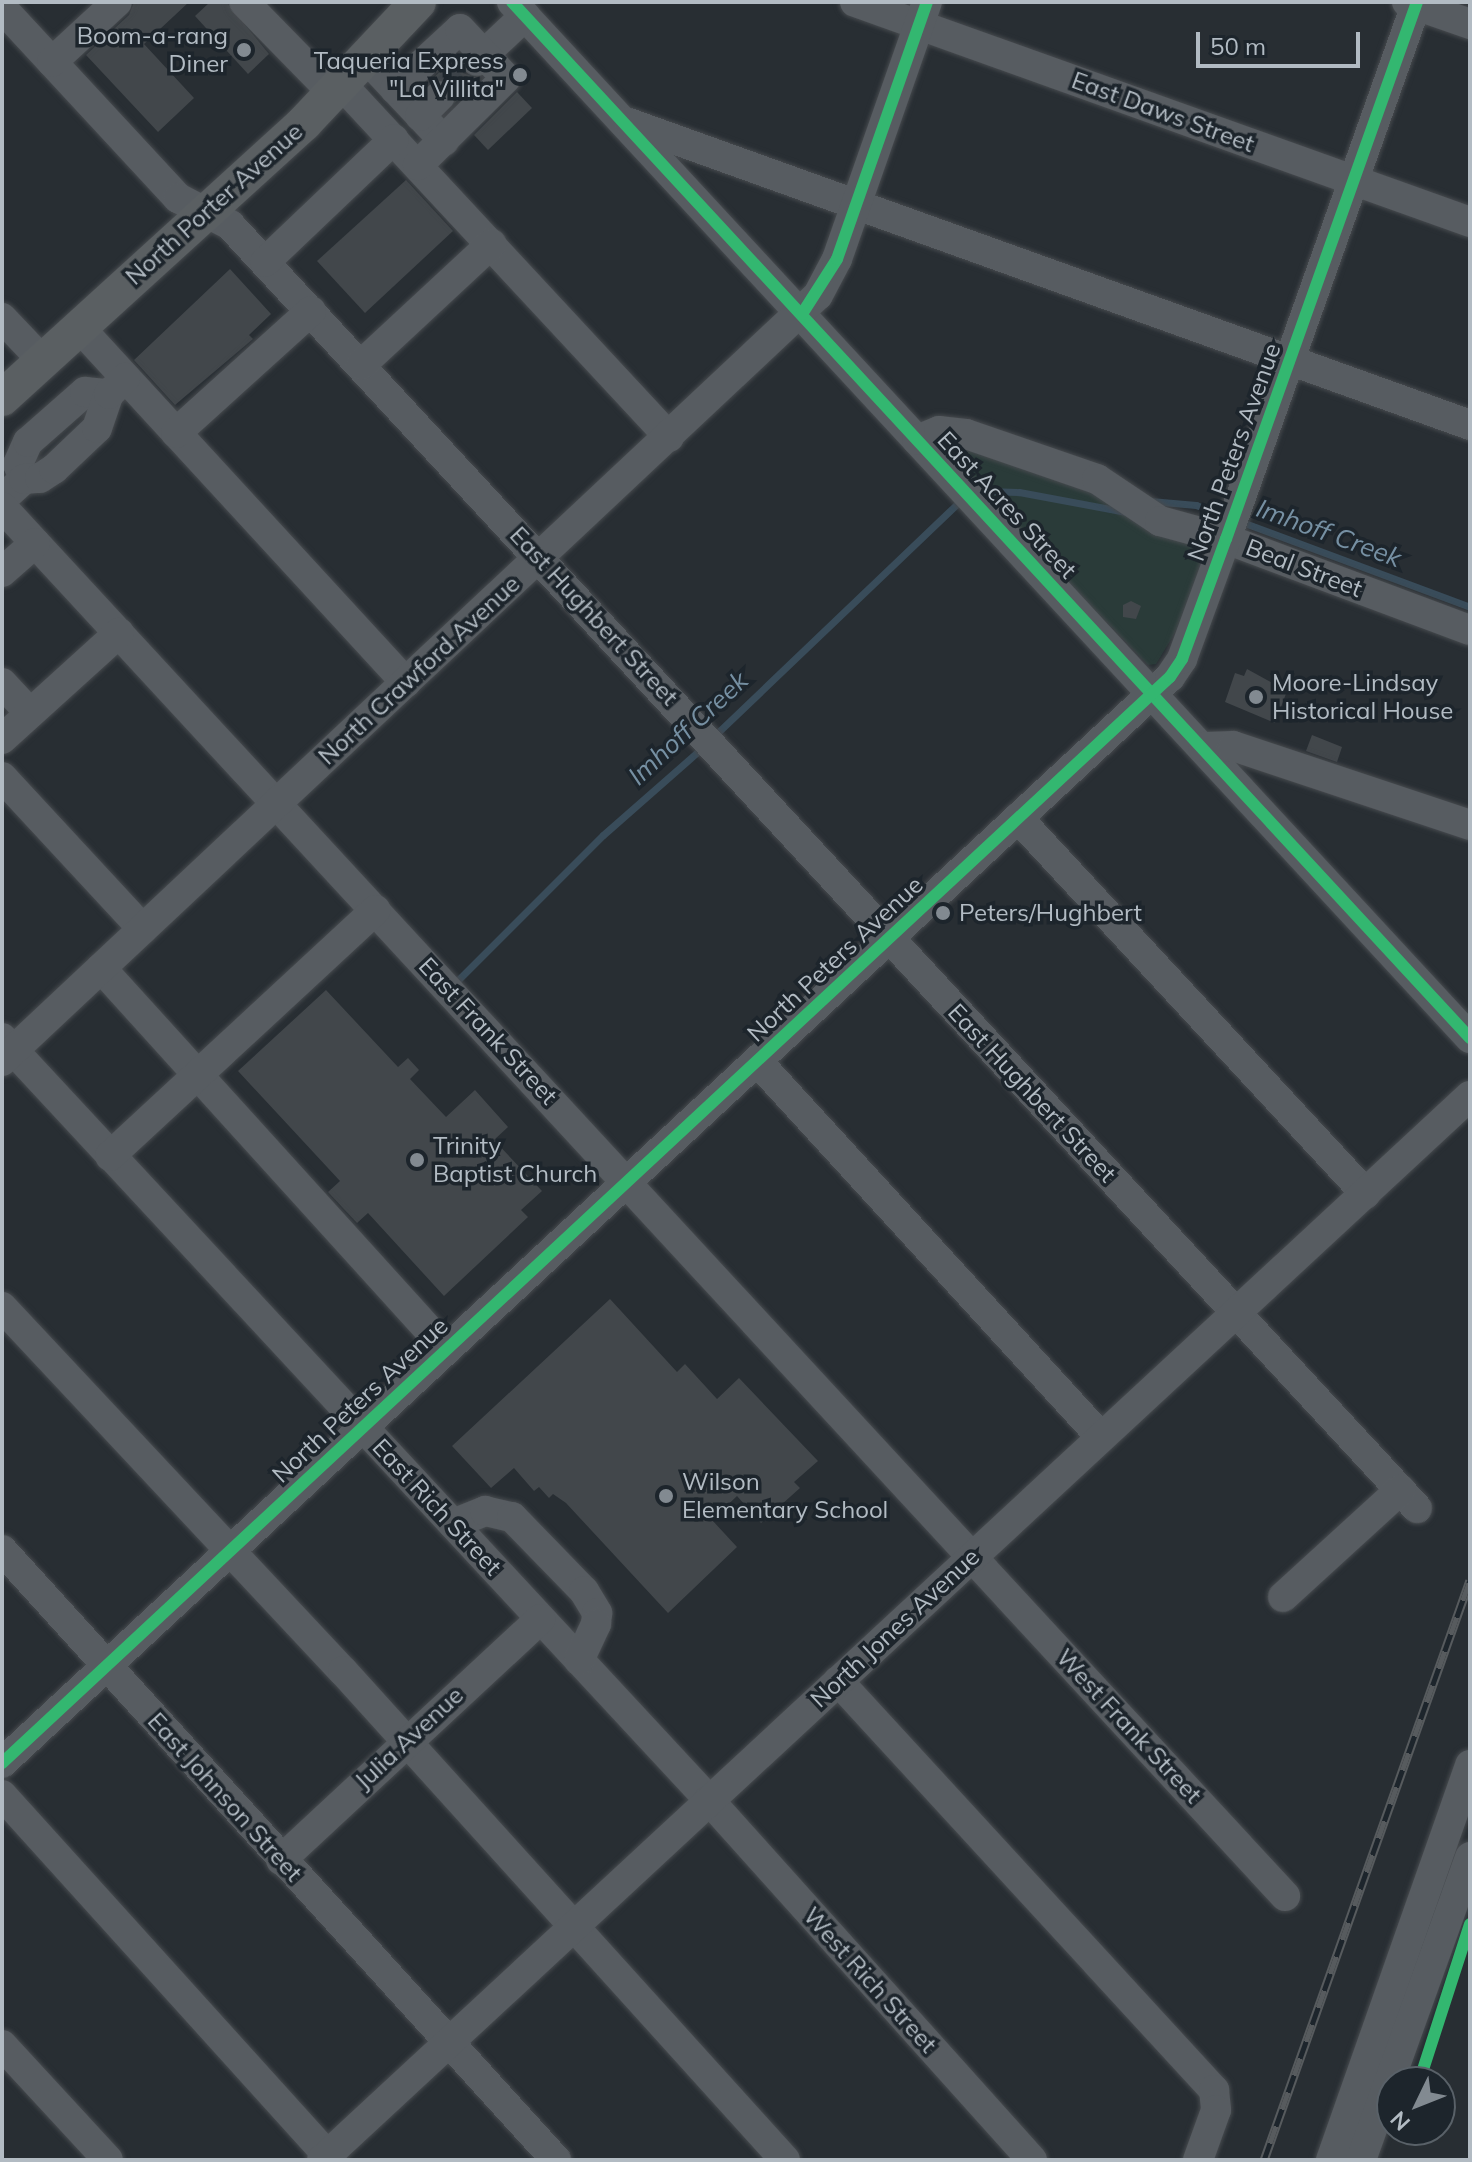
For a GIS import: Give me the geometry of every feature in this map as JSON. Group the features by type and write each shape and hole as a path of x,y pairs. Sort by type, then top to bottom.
{"main road":[{"name":"North Porter Avenue","path":"2,398 338,90 418,2"}],"street":[{"path":"52,62 117,2"},
{"path":"244,2 394,139 669,437"},
{"name":"East Daws Street","path":"855,2 923,13 1470,222"},
{"path":"1413,3 1470,24"},
{"name":"North Peters Avenue","path":"2,1763 1153,694 1182,659 1354,180 1413,3"},
{"name":"East Hughbert Street","path":"2,8 178,198 230,225 265,262 1408,1499 1283,1597"},
{"path":"481,58 518,9"},
{"name":"East Acres Street","path":"518,9 1470,1038"},
{"name":"North Crawford Avenue","path":"6,1050 101,968 802,314 828,279 923,13"},
{"path":"395,89 460,29 481,58 506,78 418,165"},
{"path":"368,60 395,89 430,106 444,141"},
{"path":"623,121 1470,425"},
{"path":"265,262 394,139"},
{"path":"361,365 491,244"},
{"path":"176,433 311,311"},
{"path":"2,318 43,361"},
{"path":"79,327 117,386 176,433 406,682"},
{"path":"13,489 54,469 97,428 117,386"},
{"name":"Beal Street","path":"917,440 939,431 966,434 1097,479 1160,521 1231,524 1470,630"},
{"name":"East Frank Street","path":"2,507 973,1556"},
{"path":"2,572 35,543"},
{"path":"2,739 119,633"},
{"path":"2,683 30,713"},
{"path":"1203,747 1233,746 1470,825"},
{"path":"2,777 143,929"},
{"path":"1018,818 1366,1194"},
{"path":"110,1156 376,910"},
{"path":"101,968 447,1350"},
{"name":"East Rich Street","path":"6,1050 110,1156 709,1800"},
{"path":"757,1061 1101,1437"},
{"name":"North Jones Avenue","path":"327,2158 1470,1096"},
{"path":"2,1307 405,1739 785,2160"},
{"path":"453,1524 485,1511 512,1517 584,1591 597,1613 596,1624 579,1660"},
{"name":"East Johnson Street","path":"2,1550 556,2160"},
{"name":"West Frank Street","path":"973,1556 1285,1896"},
{"name":"Julia Avenue","path":"281,1860 405,1739 540,1619"},
{"path":"838,1681 1214,2090 1216,2110 1198,2160"},
{"path":"1331,2160 1470,1765"},
{"path":"2,1795 327,2158"},
{"name":"West Rich Street","path":"709,1800 1032,2160"},
{"path":"1361,2160 1470,1857"},
{"path":"2,2045 108,2160"}],"shaded area":[{"path":"968,450 1121,503 1201,547 1204,556 1176,631 1156,664 1148,665 972,482 959,460"}],"building":[{"path":"134,2 189,2 144,44 194,98 158,132 86,55 129,15"},
{"path":"210,2 226,2 269,54 248,74 195,16"},
{"path":"459,54 463,73 480,79 457,101 452,83 430,81"},
{"path":"517,92 532,108 488,150 474,135"},
{"path":"406,180 453,231 365,313 317,261"},
{"path":"230,269 271,314 249,335 253,339 175,405 134,360"},
{"path":"1131,601 1141,606 1136,619 1123,617 1123,605"},
{"name":"Moore-Lindsay Historical House","path":"1247,669 1287,691 1275,723 1225,702 1235,673 1244,676"},
{"path":"1312,735 1342,747 1337,762 1306,751"},
{"name":"Trinity Baptist Church","path":"326,990 398,1067 408,1058 419,1070 410,1079 446,1117 475,1090 508,1127 494,1140 542,1191 521,1210 528,1217 444,1296 368,1213 357,1223 328,1192 340,1181 238,1071"},
{"path":"610,1299 677,1372 685,1364 717,1399 739,1378 818,1461 794,1482 800,1488 761,1523 737,1496 712,1520 737,1547 668,1613 566,1503 553,1494 549,1498 539,1487 534,1491 514,1468 491,1488 452,1446"}],"waterway":[{"name":"Imhoff Creek","path":"986,491 1019,492 1126,512"},
{"name":"Imhoff Creek","path":"1150,501 1196,505 1228,517"},
{"name":"Imhoff Creek","path":"712,738 956,505"},
{"name":"Imhoff Creek","path":"1239,521 1470,607"},
{"name":"Imhoff Creek","path":"453,985 603,835 703,747"}],"tunnel":[{"path":"440,96 477,61"}],"railway":[{"path":"1264,2160 1470,1580"}],"cycle path":[{"path":"512,2 1470,1038"},
{"path":"802,314 837,259 927,2"},
{"path":"2,1763 1170,677 1182,659 1226,539 1417,2"},
{"path":"1424,2066 1470,1924"}],"place":[{"name":"Boom-a-rang Diner","path":"244,50"},
{"name":"Taqueria Express \"La Villita\"","path":"520,75"},
{"name":"Moore-Lindsay Historical House","path":"1256,697"},
{"name":"Peters/Hughbert","path":"943,913"},
{"name":"Trinity Baptist Church","path":"417,1160"},
{"name":"Wilson Elementary School","path":"666,1496"}]}
